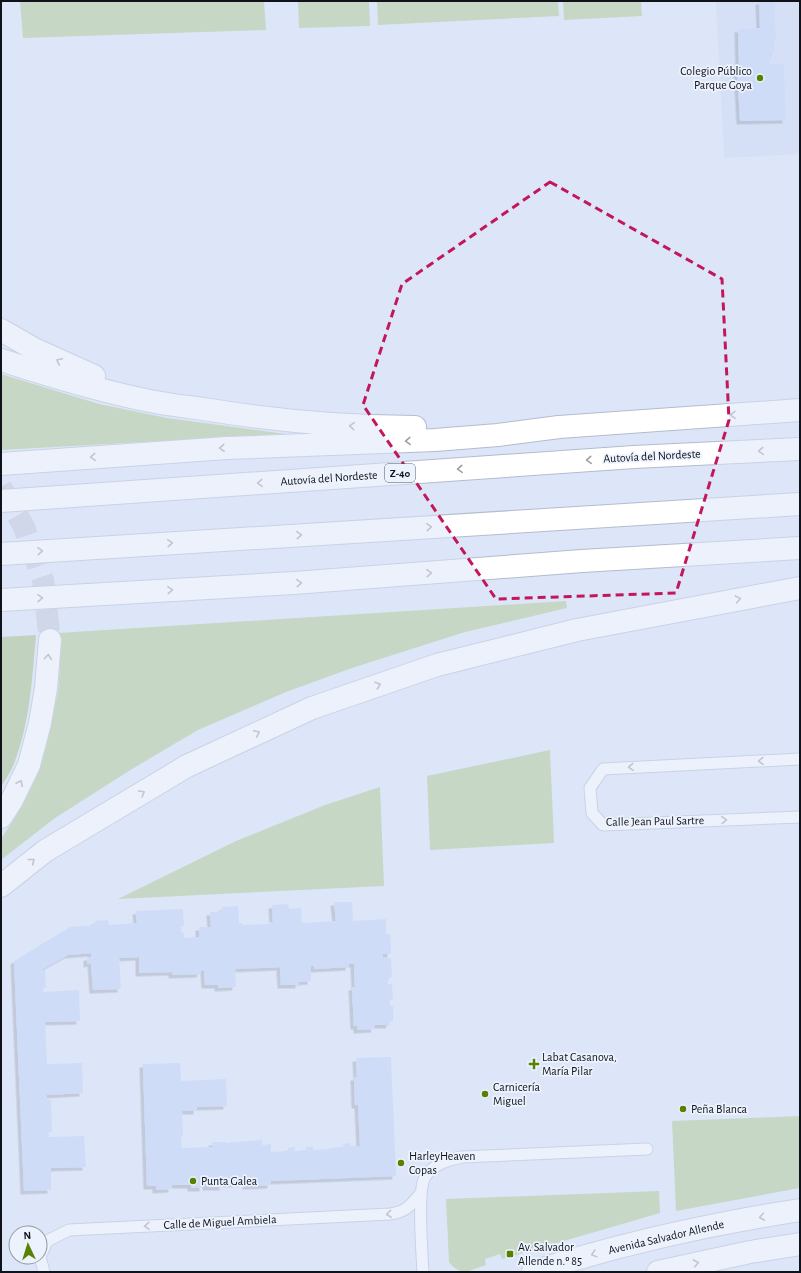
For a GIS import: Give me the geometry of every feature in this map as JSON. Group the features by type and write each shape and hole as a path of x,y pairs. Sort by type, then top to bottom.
{"main road":[{"path":"1,330 34,349 73,368 114,384 202,409"},
{"path":"1,360 61,379 142,399 261,418 366,427 558,427"},
{"path":"1,464 227,448 443,440 498,435 558,427 800,410"},
{"name":"Autovía del Nordeste","path":"1,500 634,457 800,449"},
{"path":"1,554 800,504"},
{"path":"1,600 294,583 582,561 800,548"},
{"path":"1,886 45,851 187,766 312,708 436,665 570,632 800,588"},
{"path":"1,817 12,800 29,765 40,723 46,688 50,640"},
{"name":"Avenida Salvador Allende","path":"534,1272 595,1254 692,1230 800,1210"},
{"path":"658,1272 750,1252 800,1244"}],"lane":[{"name":"Calle Jean Paul Sartre","path":"800,759 603,768 590,788 592,813 603,825 800,817"},
{"path":"423,1272 420,1194 424,1178 429,1171 438,1164 462,1157 647,1149"},
{"name":"Calle de Miguel Ambiela","path":"44,1272 40,1258 46,1241 69,1230 390,1214 400,1212 408,1208 420,1194"}],"highlighted area":[{"path":"550,182 722,279 729,420 676,593 496,599 363,405 402,284"}],"shaded area":[{"name":"Colegio Público Parque Goya","path":"716,1 800,1 800,154 724,158"}],"green space":[{"path":"20,1 264,1 266,30 23,38"},
{"path":"298,1 369,1 370,26 299,28"},
{"path":"377,1 558,1 559,16 378,25"},
{"path":"563,1 641,1 642,16 564,20"},
{"path":"1,374 99,404 167,418 286,434 1,450"},
{"path":"566,601 567,608 465,632 352,668 286,692 198,730 132,769 55,818 1,860 1,839 16,816 32,786 46,747 58,692 60,665 58,633"},
{"path":"36,635 27,718 19,750 13,766 1,787 1,637"},
{"path":"550,750 554,843 430,850 427,776"},
{"path":"380,787 384,886 118,899 236,841 325,805"},
{"path":"800,1116 800,1188 676,1211 672,1121"},
{"path":"659,1191 660,1213 502,1259 500,1254 485,1259 486,1265 466,1272 462,1272 453,1267 449,1262 446,1199"}],"building":[{"path":"759,1 774,1 776,40 774,40 774,54 770,54 770,64 784,64 786,120 740,121 737,66 739,66 738,29 760,28"},
{"path":"334,902 352,902 353,921 386,919 386,934 390,934 391,954 382,954 383,958 391,958 392,977 388,978 388,984 392,984 393,1000 389,1000 390,1006 393,1006 393,1021 390,1022 389,1025 374,1025 375,1029 357,1030 357,1026 354,1026 352,987 355,987 354,964 349,964 349,967 314,969 314,966 311,966 311,981 299,982 299,985 281,985 280,967 235,969 236,987 218,988 218,985 205,985 204,970 201,971 200,974 172,975 172,972 139,973 139,957 119,958 121,989 93,990 91,963 87,964 87,957 91,957 91,953 68,955 41,970 45,970 46,988 42,987 42,992 79,990 80,1021 45,1022 47,1064 82,1063 83,1093 47,1095 47,1100 51,1100 52,1132 48,1132 49,1137 84,1136 86,1167 51,1168 51,1190 24,1191 14,961 70,927 95,925 95,921 108,920 109,925 137,923 136,911 183,909 184,926 181,926 181,932 184,933 184,938 199,937 199,927 211,927 210,912 222,911 222,907 238,906 239,924 269,924 269,922 273,922 272,905 288,904 289,909 301,908 302,923 336,921"},
{"path":"391,1057 396,1176 271,1181 271,1185 246,1186 246,1182 226,1184 226,1182 223,1183 223,1187 206,1187 206,1184 203,1184 203,1188 191,1188 191,1185 172,1185 172,1189 156,1190 156,1186 147,1186 143,1064 180,1063 181,1081 226,1079 227,1106 197,1107 197,1111 182,1111 182,1148 213,1147 212,1142 226,1143 262,1140 262,1145 271,1144 271,1152 288,1151 288,1148 295,1147 295,1151 306,1150 306,1147 313,1147 313,1150 329,1149 344,1147 343,1144 350,1143 350,1146 360,1146 358,1105 355,1105 354,1077 357,1077 356,1058"}],"tunnel":[{"path":"1,487 24,527 43,580 50,640"}],"place":[{"name":"Colegio Público Parque Goya","path":"760,78"},
{"name":"Labat Casanova, María Pilar","path":"534,1064"},
{"name":"Carnicería Miguel","path":"485,1094"},
{"name":"Peña Blanca","path":"683,1109"},
{"name":"HarleyHeaven Copas","path":"401,1163"},
{"name":"Punta Galea","path":"193,1181"},
{"name":"Av. Salvador Allende n.º 85","path":"510,1254"}]}
